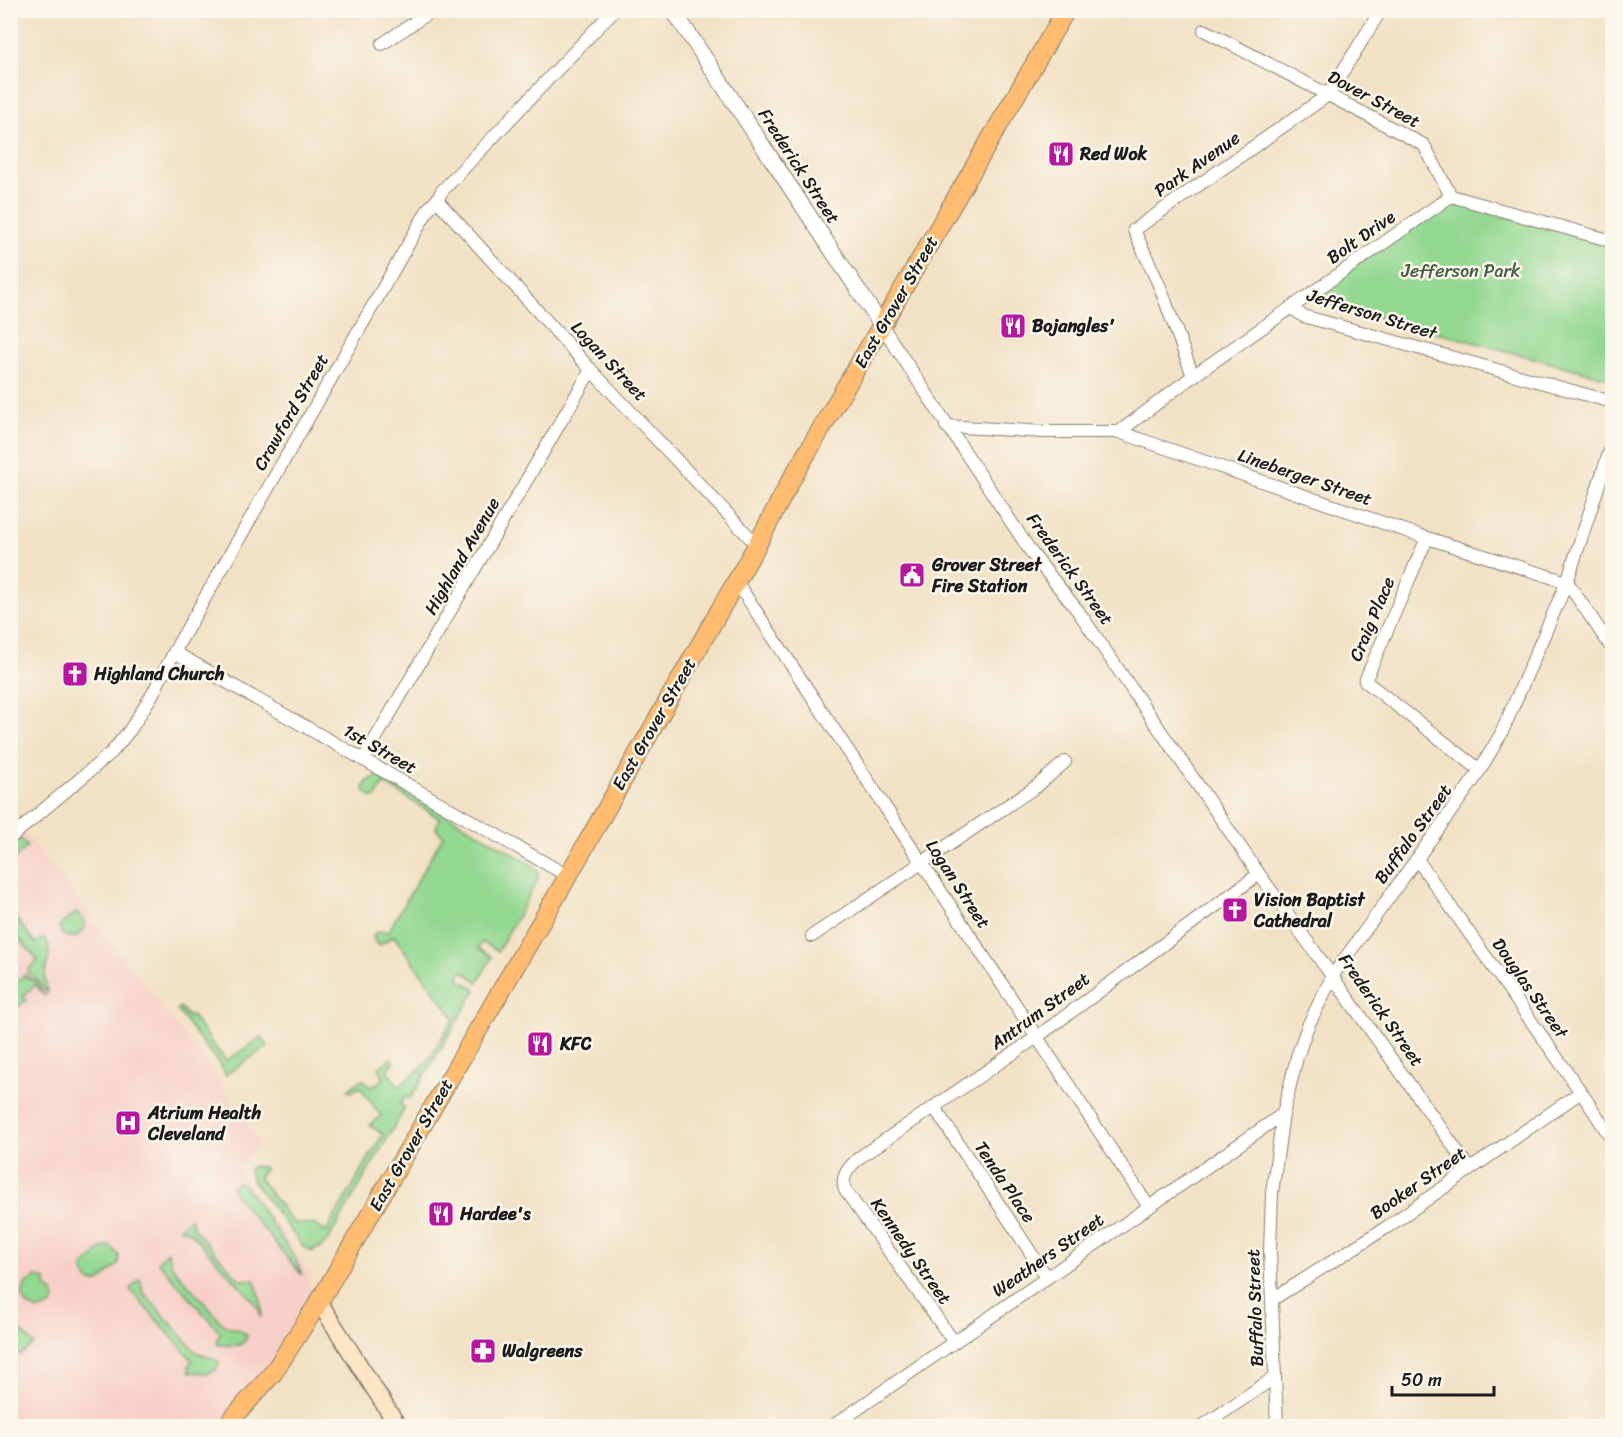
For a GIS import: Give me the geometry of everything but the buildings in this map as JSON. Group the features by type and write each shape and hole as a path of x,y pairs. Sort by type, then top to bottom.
{"main road":[{"name":"East Grover Street","path":"226,1426 273,1372 319,1302 568,876 757,545 790,482 1066,10"},
{"path":"319,1302 398,1426"}],"street":[{"path":"382,44 433,10"},
{"name":"Crawford Street","path":"10,838 111,753 142,714 174,652 429,208 442,191 614,10"},
{"name":"Frederick Street","path":"673,10 1033,555 1078,611 1259,874 1470,1169"},
{"name":"Park Avenue","path":"1193,376 1160,287 1134,230 1328,94 1381,10"},
{"name":"Dover Street","path":"1204,30 1424,145 1451,196"},
{"path":"1451,196 1612,241"},
{"name":"Bolt Drive","path":"1291,307 1451,196"},
{"name":"Logan Street","path":"437,200 591,370 757,545"},
{"name":"Jefferson Street","path":"1119,432 1291,307 1303,316 1612,402"},
{"name":"Highland Avenue","path":"363,760 591,370"},
{"name":"Lineberger Street","path":"946,426 1045,432 1119,432 1567,582"},
{"name":"Buffalo Street","path":"1277,1426 1270,1251 1272,1193 1283,1114 1306,1028 1333,975 1480,770 1501,734 1567,582 1612,444"},
{"name":"Craig Place","path":"1427,537 1365,681 1480,770"},
{"name":"Logan Street","path":"736,581 1149,1207"},
{"path":"1567,582 1612,648"},
{"name":"1st Street","path":"174,652 568,876"},
{"path":"812,936 1037,786 1065,762"},
{"name":"Douglas Street","path":"1417,859 1612,1139"},
{"name":"Antrum Street","path":"843,1178 860,1157 1037,1037 1259,874"},
{"name":"Booker Street","path":"1273,1299 1387,1227 1581,1092"},
{"name":"Tenda Place","path":"934,1107 1047,1277"},
{"name":"Weathers Street","path":"833,1426 1283,1114"},
{"name":"Kennedy Street","path":"843,1178 845,1190 954,1342"},
{"path":"1203,1426 1275,1377"}],"shaded area":[{"name":"Atrium Health Cleveland","path":"22,829 220,1081 260,1144 237,1169 309,1272 309,1284 319,1302 226,1426 11,1426 10,838"}],"green space":[{"name":"Jefferson Park","path":"1448,200 1612,246 1612,379 1306,298"},
{"path":"381,776 531,864 538,871 538,879 498,951 482,942 478,948 492,957 478,982 463,971 458,978 476,990 411,1098 405,1098 400,1104 405,1108 328,1240 320,1248 313,1249 313,1252 303,1247 252,1180 249,1170 253,1166 262,1167 265,1170 258,1177 293,1223 313,1224 326,1232 383,1134 369,1125 381,1116 360,1087 352,1092 348,1090 361,1080 364,1080 371,1088 384,1078 379,1068 391,1058 394,1062 387,1071 399,1087 427,1062 454,1018 394,936 379,945 373,936 381,931 388,932 443,836 436,828 439,818 384,783 376,797 372,798 365,792 364,787 367,782"},
{"path":"21,839 27,847 11,861 11,845"},
{"path":"11,912 35,943 44,938 49,947 45,973 48,994 28,973 38,960 11,930"},
{"path":"77,912 83,918 85,928 76,937 67,937 61,933 59,926"},
{"path":"24,975 37,983 46,997 35,985 23,996 26,1000 18,1007 15,1004 11,1007 11,988"},
{"path":"180,1007 188,1017 191,1015 226,1061 262,1037 268,1046 225,1075 223,1069 177,1010"},
{"path":"239,1182 245,1186 294,1256 302,1274 233,1192 231,1186"},
{"path":"190,1218 193,1228 240,1280 254,1280 260,1299 261,1318 259,1309 250,1297 189,1231 179,1228"},
{"path":"107,1246 111,1246 119,1256 118,1265 99,1282 90,1282 84,1274 83,1267"},
{"path":"168,1252 171,1265 223,1324 247,1335 240,1345 218,1345 220,1332 158,1261"},
{"path":"37,1277 46,1280 46,1287 52,1291 55,1299 51,1306 37,1311 27,1305 22,1294 26,1283"},
{"path":"140,1279 143,1292 195,1351 220,1363 215,1370 208,1373 190,1372 189,1366 192,1360 130,1289"},
{"path":"11,1321 34,1344 20,1355 17,1351 14,1353 11,1350"}],"waterway":[{"path":"10,19 23,10"}],"place":[{"name":"Red Wok","path":"1061,154"},
{"name":"Bojangles'","path":"1013,326"},
{"name":"Grover Street Fire Station","path":"912,575"},
{"name":"Highland Church","path":"75,674"},
{"name":"Vision Baptist Cathedral","path":"1235,910"},
{"name":"KFC","path":"540,1044"},
{"name":"Atrium Health Cleveland","path":"128,1123"},
{"name":"Hardee's","path":"441,1214"},
{"name":"Walgreens","path":"483,1351"}]}
